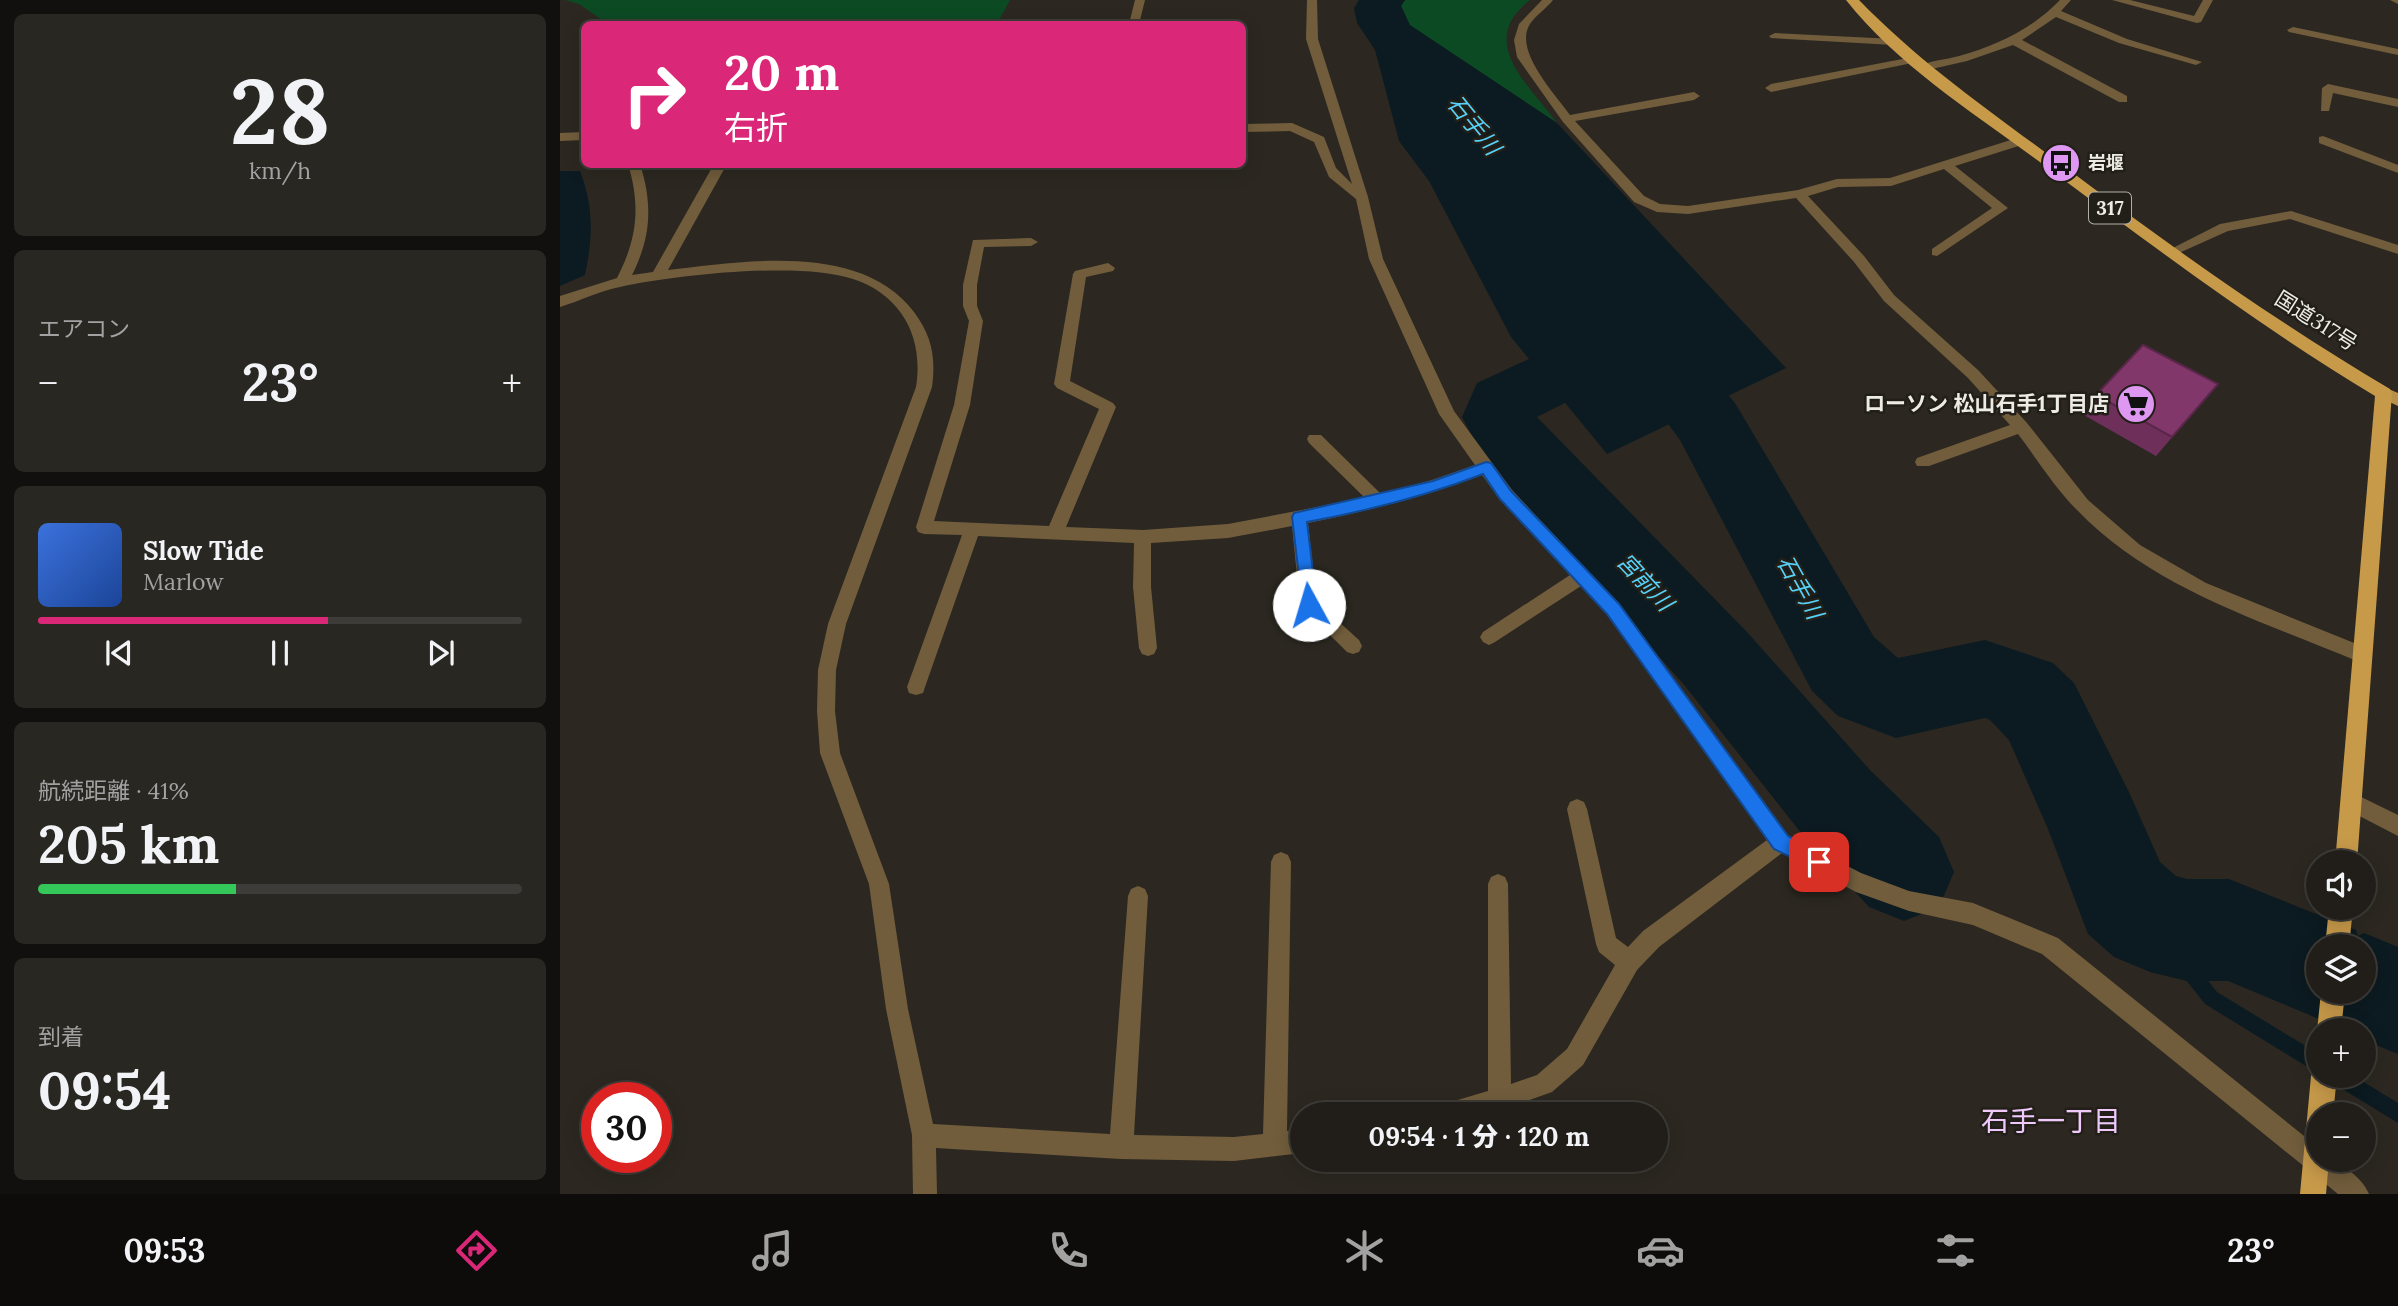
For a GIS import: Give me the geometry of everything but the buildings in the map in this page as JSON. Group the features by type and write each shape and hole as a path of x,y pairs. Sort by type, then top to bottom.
{"highway":[{"name":"国道317号","path":"1852,0 1918,64 2170,253 2308,349 2391,397 2363,655 2347,850"},
{"path":"2313,1194 2314,1172"}],"street":[{"path":"1135,21 1140,0"},
{"path":"1312,0 1312,39 1362,197 1376,259 1447,414 1506,495 1613,609 1781,842 1856,882 1909,901 1973,914 2050,946 2306,1153"},
{"path":"1548,0 1524,24 1520,40 1523,57 1567,119 1639,199 1657,208 1688,209 1799,194 1837,183 1891,183 2021,141"},
{"path":"1771,88 1987,53 2042,24 2056,13 2066,0"},
{"path":"2117,0 2197,20 2208,0"},
{"path":"2056,13 2123,41 2196,62"},
{"path":"2293,30 2398,52"},
{"path":"1775,36 1894,42"},
{"path":"2013,40 2123,99"},
{"path":"2325,108 2328,88 2398,103"},
{"path":"1567,119 1694,96"},
{"path":"1246,128 1292,127 1321,141 1328,171 1338,182 1362,197"},
{"path":"560,137 581,136"},
{"path":"2323,141 2398,169"},
{"path":"1937,252 2001,208 1946,165"},
{"path":"622,282 638,252 645,220 642,188 635,168"},
{"path":"659,275 719,168"},
{"path":"1799,194 1859,259 1889,298 1973,374 2021,427 2082,505 2134,550 2200,588 2363,655"},
{"path":"2170,253 2225,227 2291,215 2397,250"},
{"path":"1031,242 978,243 970,306 976,321 962,405 925,527 1143,537 1228,531 1378,501 1435,486 1486,467"},
{"path":"560,302 582,292 659,275 781,267 827,268 859,275 889,293 909,314 923,338 928,362 924,387 837,624 827,670 826,711 830,753 878,884 897,1009 924,1135 925,1194"},
{"path":"1055,532 1108,407 1062,384 1080,274 1108,268"},
{"path":"1923,462 2021,427"},
{"path":"1315,439 1378,501"},
{"path":"1299,517 1309,605 1353,646"},
{"path":"916,687 972,528"},
{"path":"1143,537 1142,587 1148,648"},
{"path":"1489,637 1583,576"},
{"path":"2351,801 2398,826"},
{"path":"1577,810 1607,944 1629,962"},
{"path":"1492,1102 1544,1084 1575,1057 1629,962 1651,939 1781,842"},
{"path":"1275,1144 1281,862"},
{"path":"1497,884 1500,1100"},
{"path":"1121,1147 1138,896"},
{"path":"924,1135 1121,1147 1234,1149 1290,1142"},
{"path":"2330,1172 2357,1194"}],"green space":[{"path":"565,0 1010,0 999,21 604,21 579,4"},
{"path":"1405,0 1530,0 1514,15 1507,31 1507,47 1521,78 1557,123 1409,25 1401,5"}],"water":[{"path":"1359,0 1405,0 1401,6 1410,25 1557,123 1786,368 1607,454 1511,337 1429,181 1399,141 1375,50 1357,23 1354,8"},
{"path":"560,171 580,171 588,197 591,222 585,275 560,286"}],"waterway":[{"name":"石手川","path":"1627,319 1641,336"},
{"name":"石手川","path":"1641,336 1709,423 1843,664 1869,688 1896,698 1985,679 2021,691 2042,712 2095,825 2124,898 2150,921 2187,930 2229,930 2306,962"},
{"name":"宮前川","path":"1641,336 1503,402 1499,417 1509,435 1716,659 1836,802 1904,872"},
{"path":"2150,921 2211,998 2306,1057"},
{"name":"石手川","path":"2376,991 2398,1001"},
{"path":"2356,1088 2398,1114"}],"place":[{"name":"岩堰","path":"2061,163"},
{"name":"ローソン 松山石手1丁目店","path":"2136,404"}],"district":[{"name":"石手一丁目","path":"2051,1121"}],"route":[{"path":"1309,605 1299,517 1356,507 1435,486 1486,467 1506,495 1613,609 1781,842 1819,862"}]}
